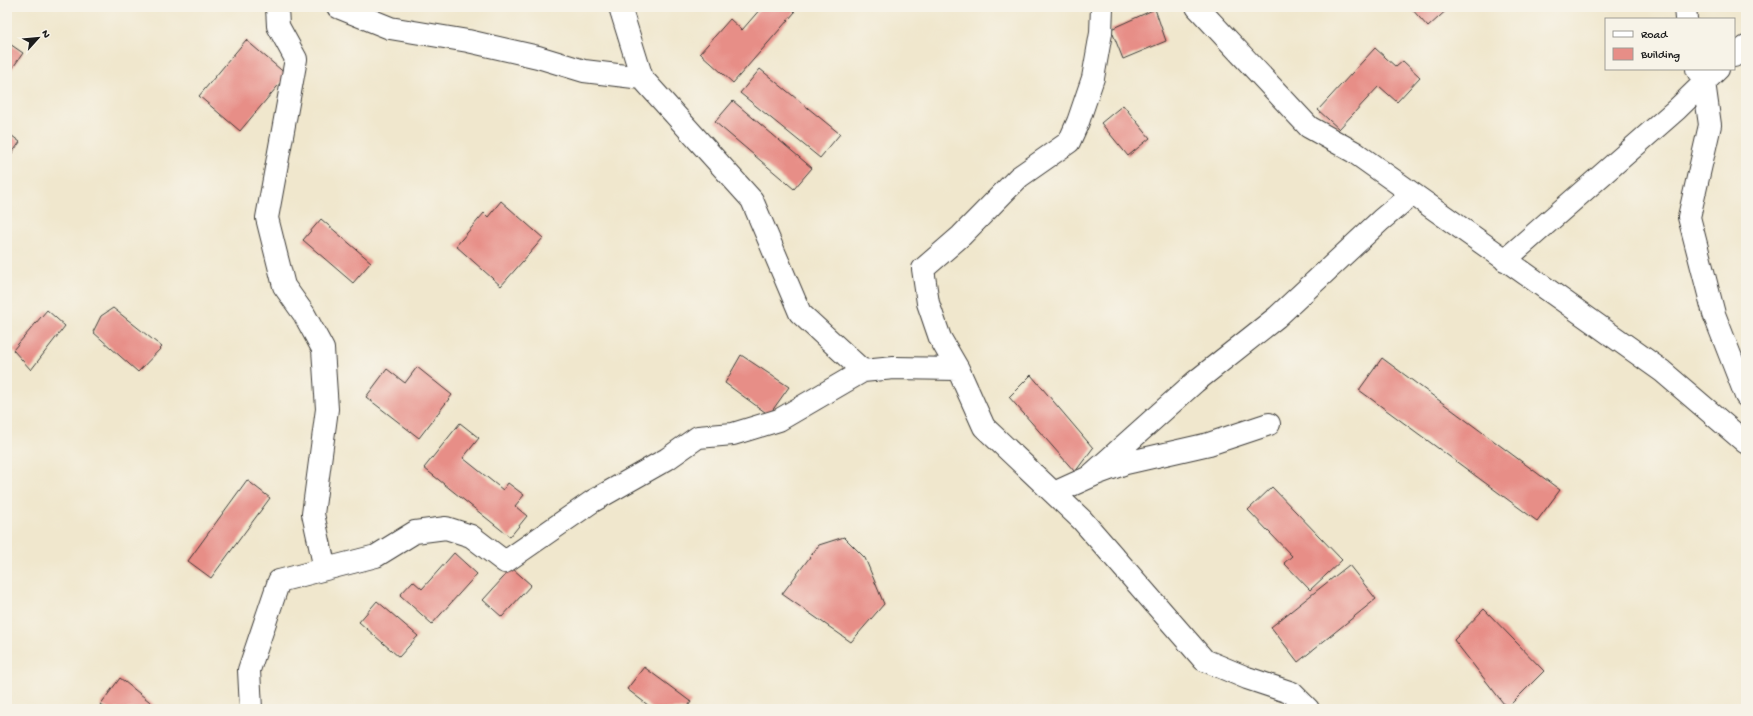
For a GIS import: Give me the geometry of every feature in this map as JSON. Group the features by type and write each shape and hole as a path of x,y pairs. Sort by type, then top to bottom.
{"street":[{"path":"277,7 278,26 296,59 267,218 284,286 304,314 323,349 327,409 313,514 325,569 279,581"},
{"path":"338,7 390,28 468,41 538,57 584,71 642,78"},
{"path":"620,7 642,78 752,200 800,313 863,371"},
{"path":"1102,7 1101,33 1092,78 1078,122 1069,142 1019,177 961,236 922,269 928,303 940,338 958,369 984,427 1082,520 1204,660 1247,678 1292,692 1308,709"},
{"path":"1197,7 1309,127 1354,152 1662,371 1746,443"},
{"path":"1685,7 1686,18"},
{"path":"1735,55 1746,47"},
{"path":"1505,260 1671,114 1706,73"},
{"path":"1706,73 1710,125 1689,217 1714,314 1746,396"},
{"path":"1089,477 1195,382 1277,317 1380,220 1412,194"},
{"path":"279,581 376,556 414,532 446,528 471,536 484,548 504,562 593,501 668,459 698,437 733,434 779,420 863,371 894,368 958,369"},
{"path":"1054,493 1089,477 1126,463 1209,444 1269,424"},
{"path":"251,709 249,670 279,581"}],"building":[{"path":"762,7 790,7 795,12 733,83 700,53 730,19 742,30"},
{"path":"1410,7 1450,7 1428,27"},
{"path":"1155,9 1166,41 1123,59 1111,29"},
{"path":"246,40 287,75 240,131 199,96"},
{"path":"7,42 23,53 7,76"},
{"path":"1375,48 1396,67 1403,61 1420,77 1397,102 1379,86 1339,129 1318,110"},
{"path":"760,69 840,134 820,158 740,93"},
{"path":"733,101 812,168 794,189 715,122"},
{"path":"1123,105 1150,138 1128,156 1101,123"},
{"path":"7,132 20,142 7,160"},
{"path":"501,201 543,238 501,286 456,246 484,213 488,217"},
{"path":"321,219 371,262 353,283 303,240"},
{"path":"113,308 162,347 138,372 93,332 101,316"},
{"path":"47,310 65,326 31,370 13,350"},
{"path":"741,355 789,387 769,415 725,383"},
{"path":"1382,358 1560,490 1537,521 1359,390"},
{"path":"417,367 452,395 419,438 366,397 387,369 405,383"},
{"path":"1031,375 1093,448 1075,472 1009,397"},
{"path":"460,423 479,438 463,458 503,490 508,483 524,495 515,506 527,516 510,537 424,468"},
{"path":"247,480 270,498 211,578 188,561"},
{"path":"1272,487 1342,560 1310,590 1284,563 1292,556 1248,510"},
{"path":"844,537 865,558 884,604 851,642 782,594 819,545"},
{"path":"454,553 477,574 432,624 400,595 413,581 422,589"},
{"path":"1349,565 1376,599 1298,662 1271,627"},
{"path":"512,568 531,585 502,617 483,600"},
{"path":"377,601 418,636 399,657 359,622"},
{"path":"1484,609 1544,671 1507,708 1454,640"},
{"path":"644,667 691,702 686,709 653,709 627,689"},
{"path":"120,678 159,709 108,709 100,705"}]}
